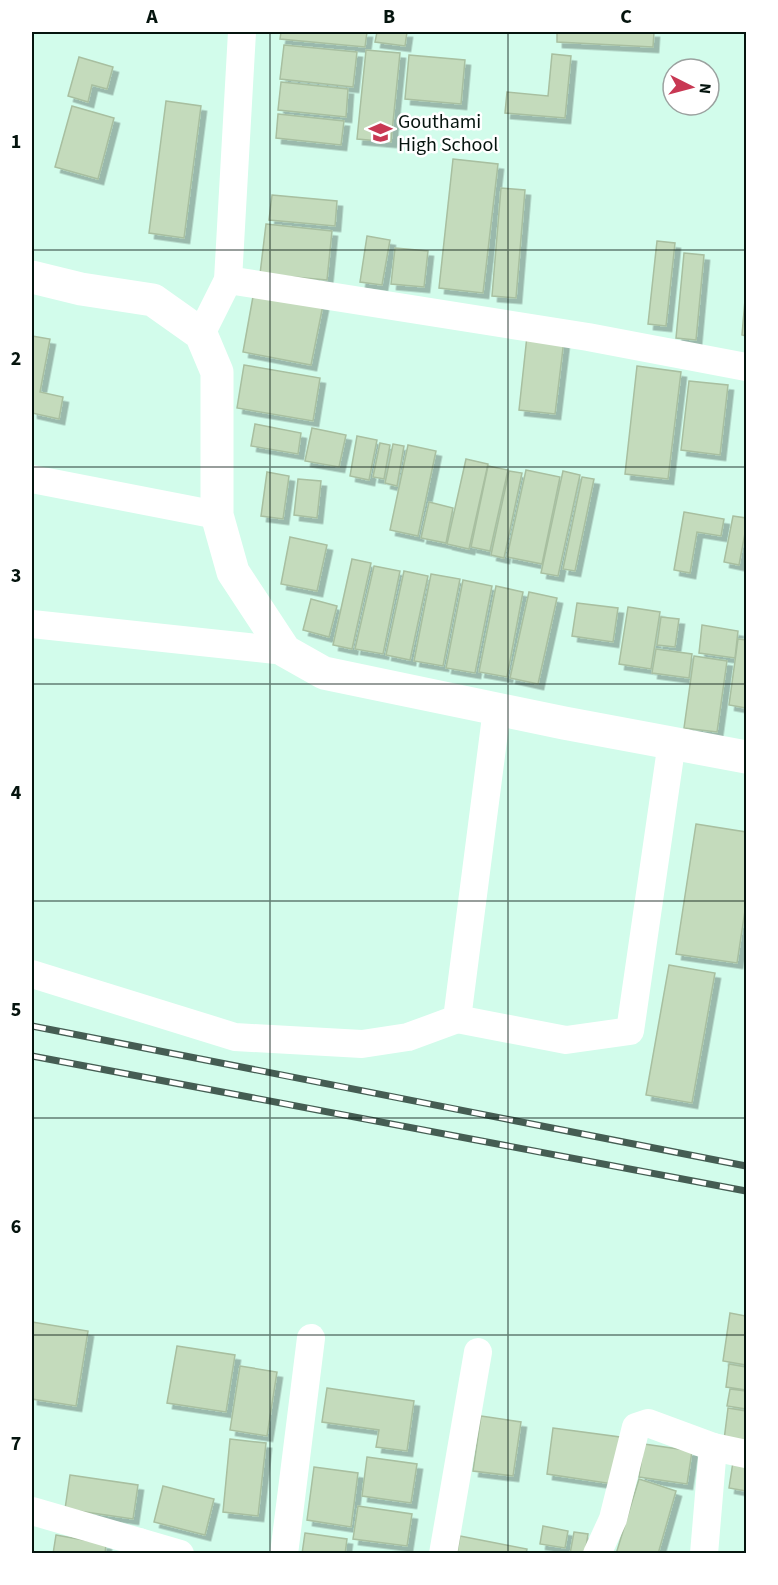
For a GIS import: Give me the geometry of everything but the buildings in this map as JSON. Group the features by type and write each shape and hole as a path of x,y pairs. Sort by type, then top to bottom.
{"main road":[{"path":"32,277 81,289 153,300 201,334 217,372 217,515 233,572 285,651 324,673 747,757"}],"street":[{"path":"201,334 228,280 242,32"},
{"path":"228,280 588,337 747,367"},
{"path":"32,479 217,515"},
{"path":"32,624 285,651"},
{"path":"458,1019 497,709"},
{"path":"32,975 235,1037 362,1044 408,1036 458,1019 566,1040 630,1031 672,742"},
{"path":"284,1554 311,1338"},
{"path":"442,1554 478,1352"},
{"path":"597,1554 614,1519 636,1426 648,1423 713,1447 747,1454"},
{"path":"704,1554 713,1447"},
{"path":"32,1511 138,1548 180,1554"}],"railway":[{"path":"32,1026 746,1166"},
{"path":"32,1056 746,1191"}],"place":[{"name":"Gouthami High School","path":"380,133"}]}
